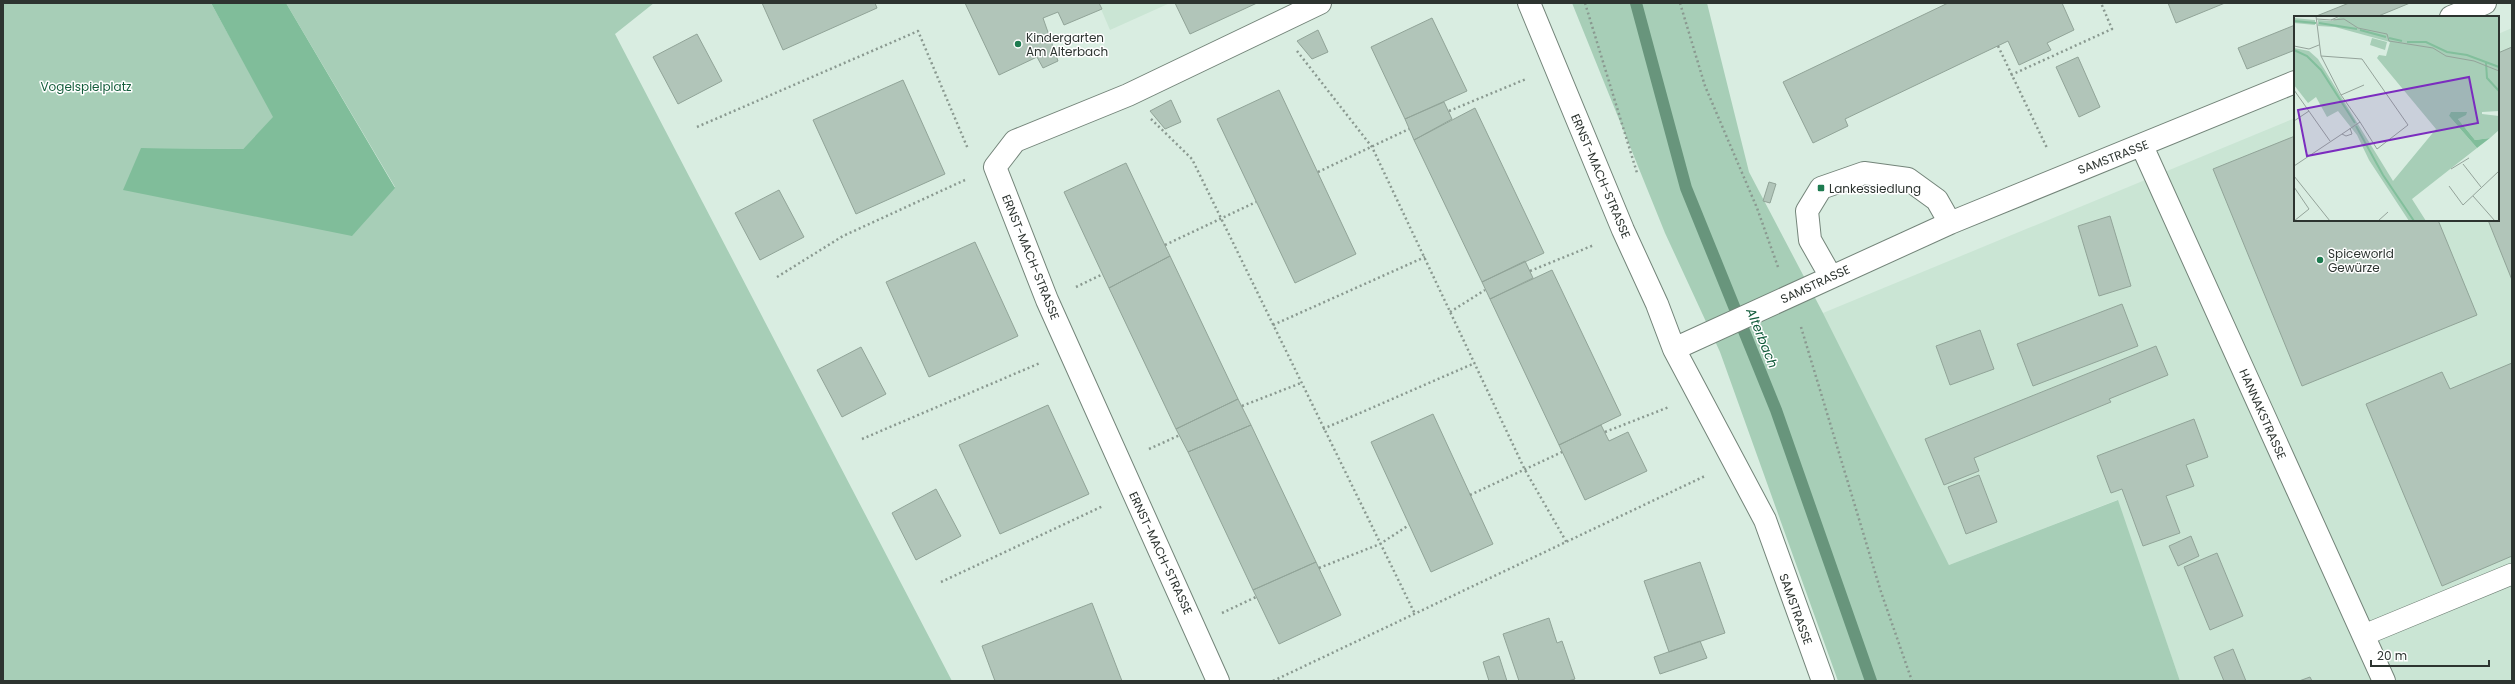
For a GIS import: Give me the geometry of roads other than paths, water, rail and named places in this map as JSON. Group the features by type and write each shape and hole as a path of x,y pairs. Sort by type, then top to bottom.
{"street":[{"name":"ERNST-MACH-STRASSE","path":"1218,681 1195,625 1132,492 1070,350 987,170 1015,141 1128,95 1320,3"},
{"name":"ERNST-MACH-STRASSE","path":"1530,3 1623,230 1657,304 1674,349"},
{"path":"2453,16 2485,3"},
{"name":"SAMSTRASSE","path":"1822,681 1765,520 1674,349 1712,333 1950,223 2142,146 2294,82"},
{"name":"HANNAKSTRASSE","path":"2142,146 2384,681"},
{"path":"1831,277 1810,240 1807,211 1821,188 1864,173 1908,179 1937,200 1950,223"}],"lane":[{"path":"2364,635 2512,574"}],"waterway":[{"name":"Alterbach","path":"1636,3 1686,188 1776,410 1871,681"}],"place":[{"name":"Kindergarten Am Alterbach","path":"1018,44"},
{"name":"Lankessiedlung","path":"1821,188"},
{"name":"Spiceworld Gewürze","path":"2320,260"}],"park label":[{"name":"Vogelspielplatz","path":"86,86"}]}
